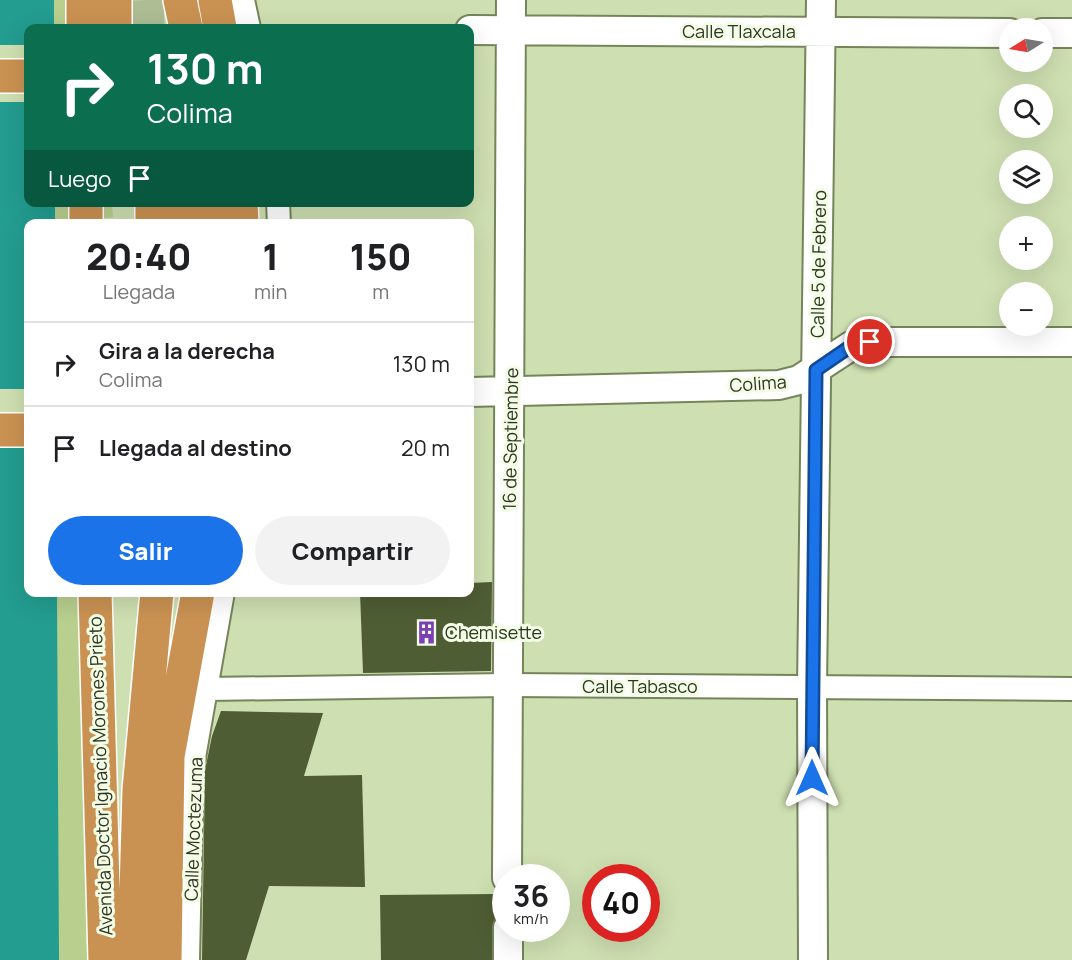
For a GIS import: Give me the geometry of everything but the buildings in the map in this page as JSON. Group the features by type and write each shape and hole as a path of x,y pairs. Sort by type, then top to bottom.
{"highway":[{"path":"83,0 83,24"},
{"path":"115,0 115,24"},
{"path":"180,0 185,24"},
{"path":"215,0 219,24"},
{"path":"0,56 24,56"},
{"path":"0,76 24,76"},
{"path":"191,218 207,207"},
{"path":"0,430 24,430"},
{"name":"Avenida Doctor Ignacio Morones Prieto","path":"95,597 105,952"},
{"path":"134,960 139,790 157,597"},
{"path":"165,960 168,756 167,597"},
{"path":"183,597 184,620 189,647"},
{"path":"168,756 197,597"}],"street":[{"path":"243,0 248,24"},
{"name":"16 de Septiembre","path":"507,864 511,392 511,0"},
{"name":"Calle 5 de Febrero","path":"813,960 812,687 821,0"},
{"name":"Calle Tlaxcala","path":"474,30 999,33"},
{"path":"1053,33 1072,33"},
{"name":"Colima","path":"474,392 779,385 799,380 851,346 870,342 1072,342"},
{"name":"Calle Moctezuma","path":"188,960 192,769 222,597"},
{"name":"Calle Tabasco","path":"207,689 507,685 1072,689"},
{"path":"507,942 508,960"}],"green space":[{"path":"0,0 100,0 100,24 24,24 24,207 112,207 113,217 24,219 24,597 107,597 103,960 0,960"}],"water":[{"path":"0,0 54,0 54,24 24,24 24,207 55,207 55,219 24,219 24,597 57,597 59,960 0,960"}],"pier":[{"path":"0,45 24,45 24,102 0,102"},
{"path":"0,389 24,389 24,448 0,448"}],"tunnel":[{"path":"147,0 148,24"}],"place":[{"name":"Chemisette","path":"427,632"}],"route":[{"path":"812,778 816,370 833,356 851,346 870,342"}]}
